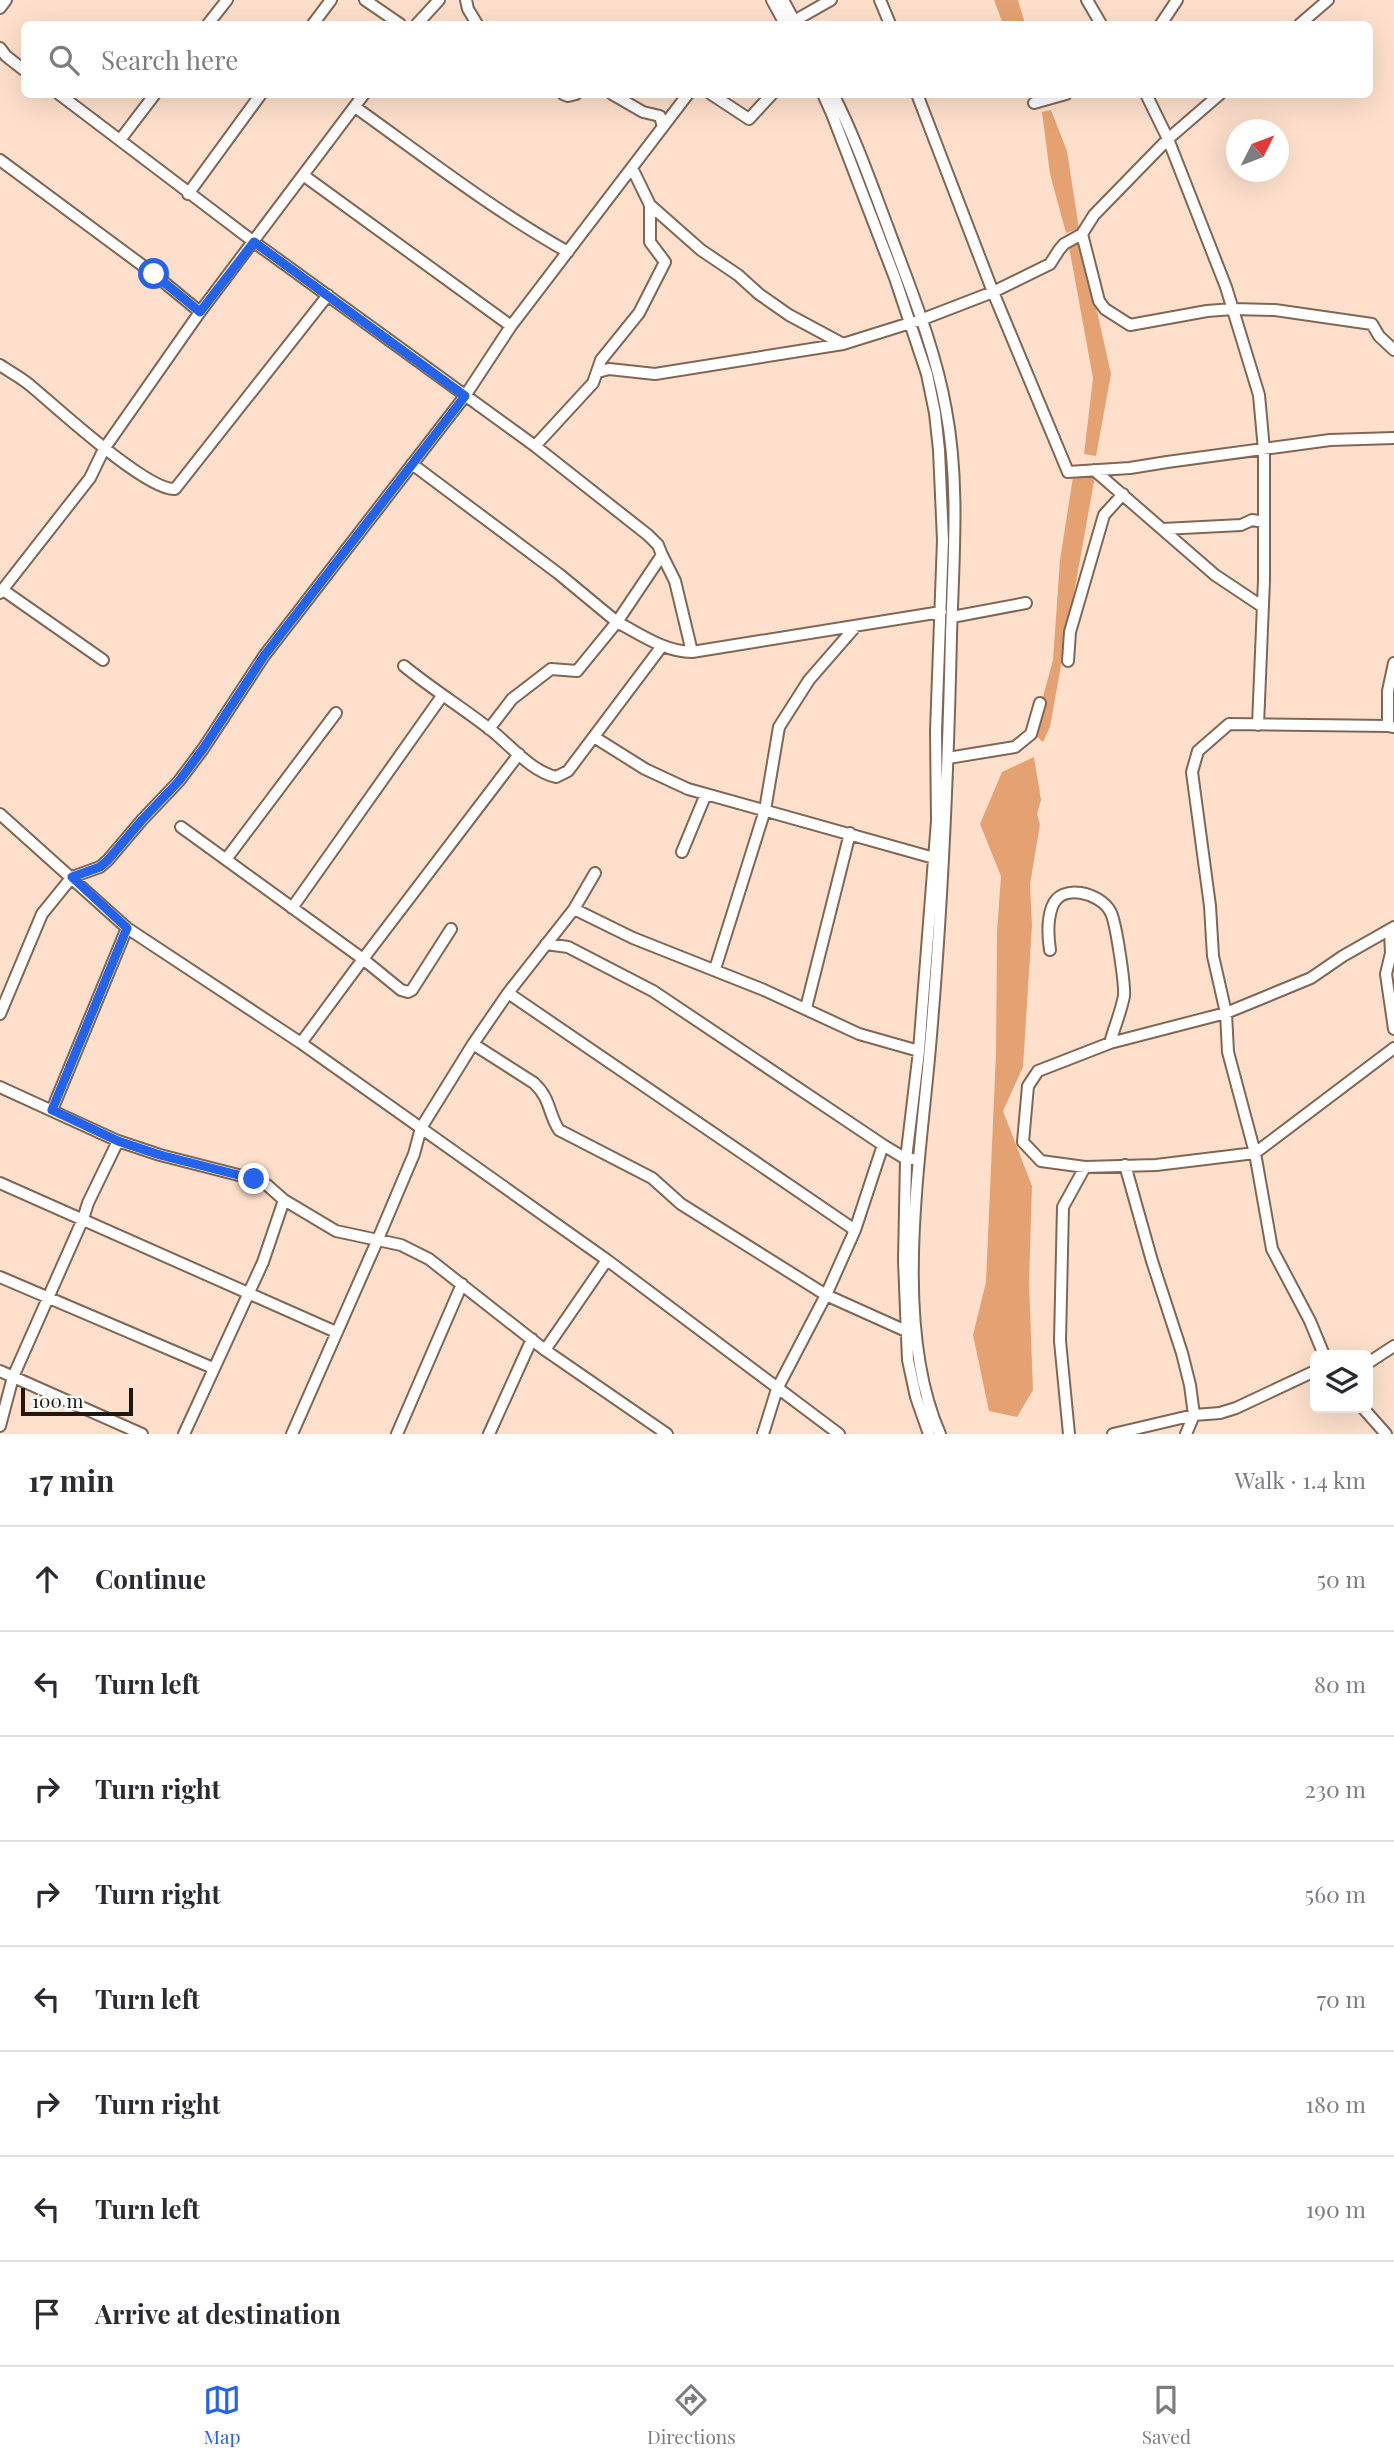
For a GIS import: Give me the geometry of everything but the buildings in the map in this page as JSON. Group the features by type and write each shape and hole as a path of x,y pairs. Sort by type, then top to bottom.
{"street":[{"path":"0,8 6,0"},
{"path":"210,21 227,0"},
{"path":"315,21 331,0"},
{"path":"365,0 396,21"},
{"path":"420,0 429,10"},
{"path":"420,21 439,0"},
{"path":"466,0 475,21"},
{"path":"772,0 790,21"},
{"path":"783,0 791,21"},
{"path":"795,21 831,0"},
{"path":"880,0 889,21"},
{"path":"1087,0 1099,21"},
{"path":"1163,21 1177,0"},
{"path":"1304,21 1328,0"},
{"path":"1,50 21,67"},
{"path":"63,98 188,194 535,446 648,535 658,545 675,581 692,652"},
{"path":"120,140 152,98"},
{"path":"188,194 258,98"},
{"path":"103,660 2,592 90,478 104,449 200,312 361,98"},
{"path":"619,98 643,112 660,116 663,127"},
{"path":"0,1014 42,914 72,877 100,867 108,860 179,781 264,656 465,396 511,326 685,98"},
{"path":"718,98 749,119 768,98"},
{"path":"824,98 895,278 927,374 939,450 946,614 948,758 938,941 918,1160 914,1260 918,1359 925,1393 940,1434"},
{"path":"835,98 862,160 923,319 939,376 951,449 953,545 936,731 937,821 919,1051 906,1159 904,1261 908,1360 916,1397 929,1434"},
{"path":"920,98 993,292 1068,472 1150,466 1330,440 1394,438"},
{"path":"1034,103 1052,98"},
{"path":"1148,98 1168,139 1233,309 1259,395 1264,450 1264,522 1258,724"},
{"path":"598,372 608,369 655,373 843,344 923,319 993,292 1047,266 1064,244 1082,234 1094,215 1168,139 1215,98"},
{"path":"355,107 468,188 568,252"},
{"path":"0,160 154,274 200,312"},
{"path":"632,168 650,205 701,250 789,315 843,344"},
{"path":"303,175 511,326"},
{"path":"535,446 593,383 601,360 639,313 665,262 650,242 650,205"},
{"path":"1082,234 1099,301 1105,309 1130,325 1207,311 1275,310 1372,324 1379,336 1394,350"},
{"path":"0,365 29,384 104,449 160,486 175,489 328,295"},
{"path":"411,464 559,574 617,622 662,646 683,652 1026,603"},
{"path":"1094,470 1215,575 1263,607"},
{"path":"1068,661 1070,632 1102,522 1108,509 1123,494"},
{"path":"1163,529 1241,525 1252,520 1264,522"},
{"path":"489,729 513,699 551,669 577,671 617,622 662,555"},
{"path":"715,969 765,810 779,727 809,680 856,626"},
{"path":"404,666 489,729 545,775 560,777 568,771 662,646"},
{"path":"1322,1350 1310,1321 1272,1249 1255,1153 1228,1052 1226,1013 1213,956 1210,906 1192,772 1198,751 1229,724 1391,727 1388,691 1394,663"},
{"path":"292,908 442,696"},
{"path":"948,758 1015,747 1031,734 1040,703"},
{"path":"227,858 336,713"},
{"path":"593,737 645,769 688,789 934,858"},
{"path":"301,1043 519,754"},
{"path":"682,852 706,794"},
{"path":"0,814 127,928 301,1043 607,1260 839,1434"},
{"path":"181,827 227,858 401,990 408,992 451,929"},
{"path":"806,1008 850,833"},
{"path":"292,1434 414,1154 421,1128 473,1044 508,993 574,909 595,873"},
{"path":"1050,950 1048,932 1052,907 1065,894 1072,892 1094,896 1112,913 1124,990 1110,1043"},
{"path":"574,909 633,938 715,969 859,1034 919,1051"},
{"path":"52,1110 127,928"},
{"path":"1394,1029 1386,974 1391,953 1392,929 1359,946 1311,978 1226,1013 1110,1043 1038,1071 1027,1086 1023,1142 1041,1161 1085,1167 1198,1161 1255,1153 1394,1048"},
{"path":"546,944 568,947 653,991 883,1145 906,1159 918,1160"},
{"path":"508,993 855,1230"},
{"path":"473,1044 542,1090 553,1111 553,1122 559,1130 652,1178 681,1204 826,1295 906,1331"},
{"path":"0,1087 118,1141 160,1155 254,1179 336,1231 401,1245 429,1259 545,1350 666,1434"},
{"path":"0,1426 13,1377 88,1203 118,1141"},
{"path":"763,1434 777,1389 826,1295 855,1230 883,1145"},
{"path":"1125,1165 1182,1353 1194,1415 1186,1434"},
{"path":"1069,1434 1060,1341 1063,1207 1085,1167"},
{"path":"0,1183 336,1332"},
{"path":"184,1434 263,1262 284,1200"},
{"path":"545,1350 607,1260"},
{"path":"0,1277 213,1368"},
{"path":"397,1434 462,1284"},
{"path":"489,1434 532,1339"},
{"path":"1373,1360 1394,1346"},
{"path":"0,1371 142,1434"},
{"path":"1113,1434 1194,1415 1220,1413 1310,1373"},
{"path":"1367,1413 1386,1434"}],"shaded area":[{"path":"994,0 1018,0 1024,21 1002,21"},
{"path":"1051,110 1067,151 1079,229 1066,233 1050,174 1042,112"},
{"path":"1081,239 1111,374 1096,456 1084,454 1093,378 1069,247"},
{"path":"1095,476 1050,727 1043,742 1033,733 1053,660 1060,560 1073,477"},
{"path":"1034,757 1041,800 1037,814 1040,824 1030,885 1032,925 1023,1067 1003,1111 1032,1186 1029,1282 1033,1390 1017,1417 989,1411 973,1335 986,1282 1001,876 980,824 1002,772"}],"route":[{"path":"154,274 200,312 254,242 465,396 264,656 179,781 108,860 100,867 72,877 127,928 52,1110 118,1141 160,1155 254,1179"}]}
